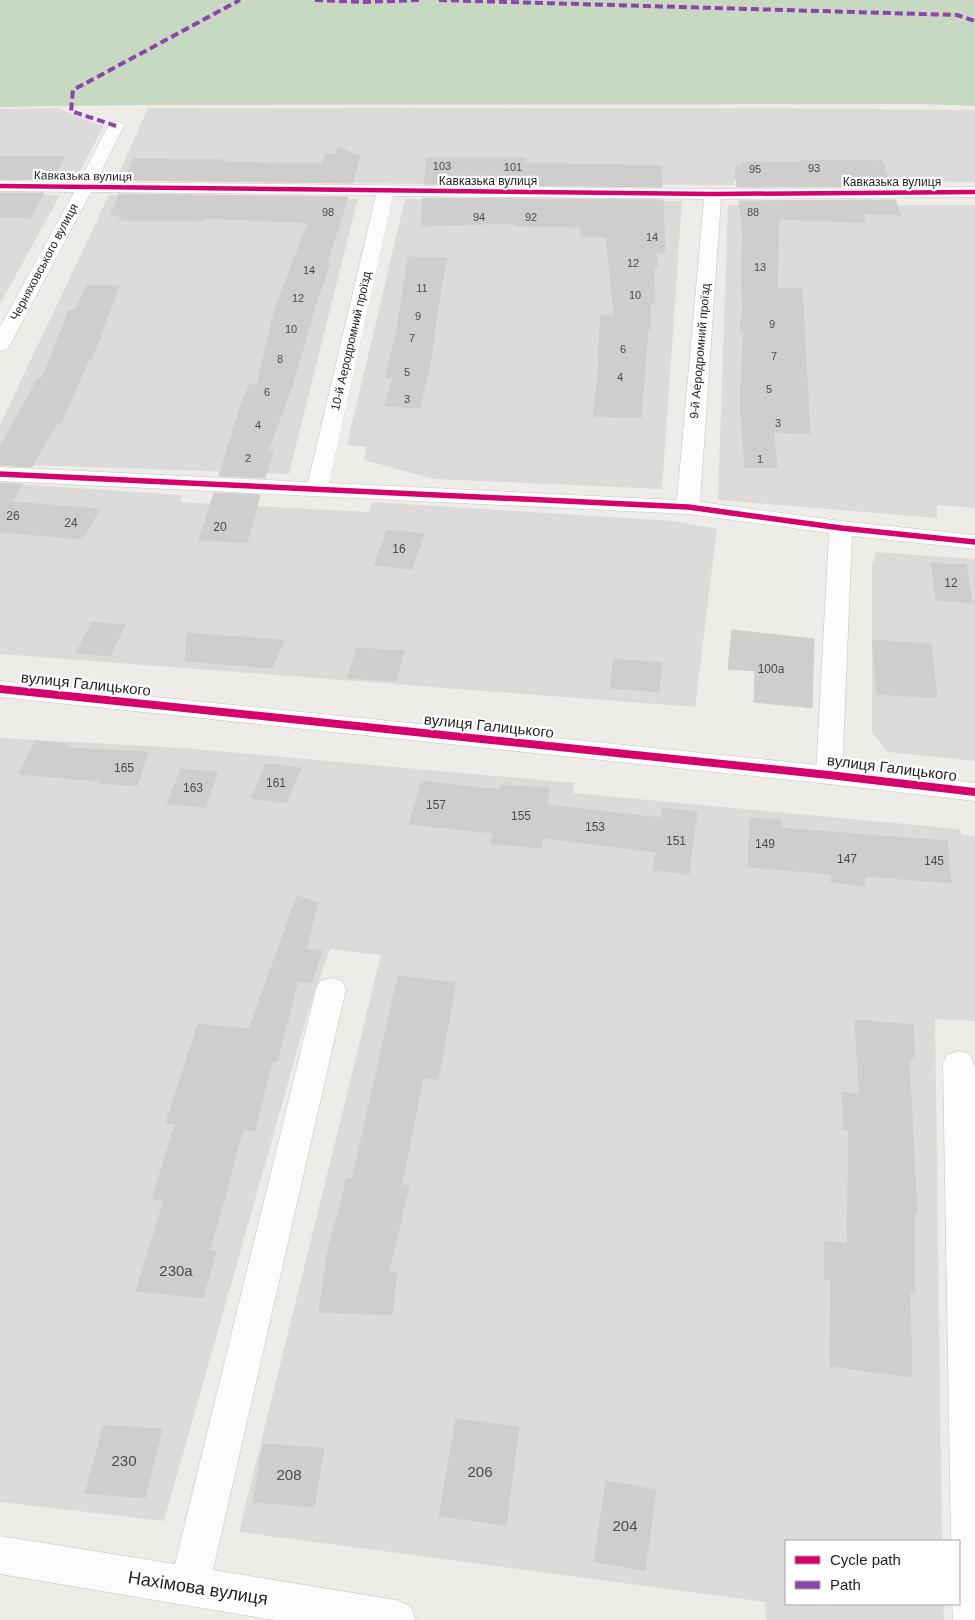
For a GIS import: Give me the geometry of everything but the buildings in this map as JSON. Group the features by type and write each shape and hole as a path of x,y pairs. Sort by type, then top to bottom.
{"street":[{"name":"Черняховського вулиця","path":"0,344 86,187 116,126"},
{"name":"Кавказька вулиця","path":"0,186 385,192 713,194 975,192"},
{"name":"10-й Аеродромний проїзд","path":"317,489 385,192"},
{"name":"9-й Аеродромний проїзд","path":"688,507 713,194"},
{"path":"0,474 688,507 840,528 975,542"},
{"path":"829,775 840,528"},
{"name":"вулиця Галицького","path":"0,689 829,775 975,792"},
{"path":"189,1587 332,989"},
{"path":"959,1063 973,1620"},
{"name":"Нахімова вулиця","path":"0,1555 396,1620"}],"shaded area":[{"path":"57,108 104,126 75,180 0,180 0,109"},
{"path":"148,108 779,108 975,110 975,182 733,180 734,185 269,183 256,176 118,175"},
{"path":"0,194 60,195 0,304"},
{"path":"109,195 358,199 289,474 0,464 0,425"},
{"path":"405,199 682,201 662,489 434,479 364,460 366,447 347,445"},
{"path":"728,205 975,205 975,508 937,505 937,518 718,500"},
{"path":"0,483 182,495 181,502 368,512 372,502 672,521 717,529 695,707 0,654"},
{"path":"876,552 975,559 975,761 888,752 872,732 872,567"},
{"path":"0,738 183,748 574,783 573,793 959,829 962,835 975,836 975,1021 935,1019 942,1540 785,1540 785,1605 943,1605 944,1620 766,1620 765,1602 239,1532 381,955 330,949 309,1009 164,1521 0,1502"}],"green space":[{"path":"0,0 975,0 975,106 920,104 143,105 0,107"}],"marked path":[{"path":"116,126 71,111 73,90 240,0"},
{"path":"315,0 363,2 421,0"},
{"path":"439,0 957,15 975,21"}],"cycle path":[{"path":"0,186 713,194 975,192"},
{"path":"0,474 688,507 841,528 975,542"},
{"path":"0,689 829,775 975,792"}]}
